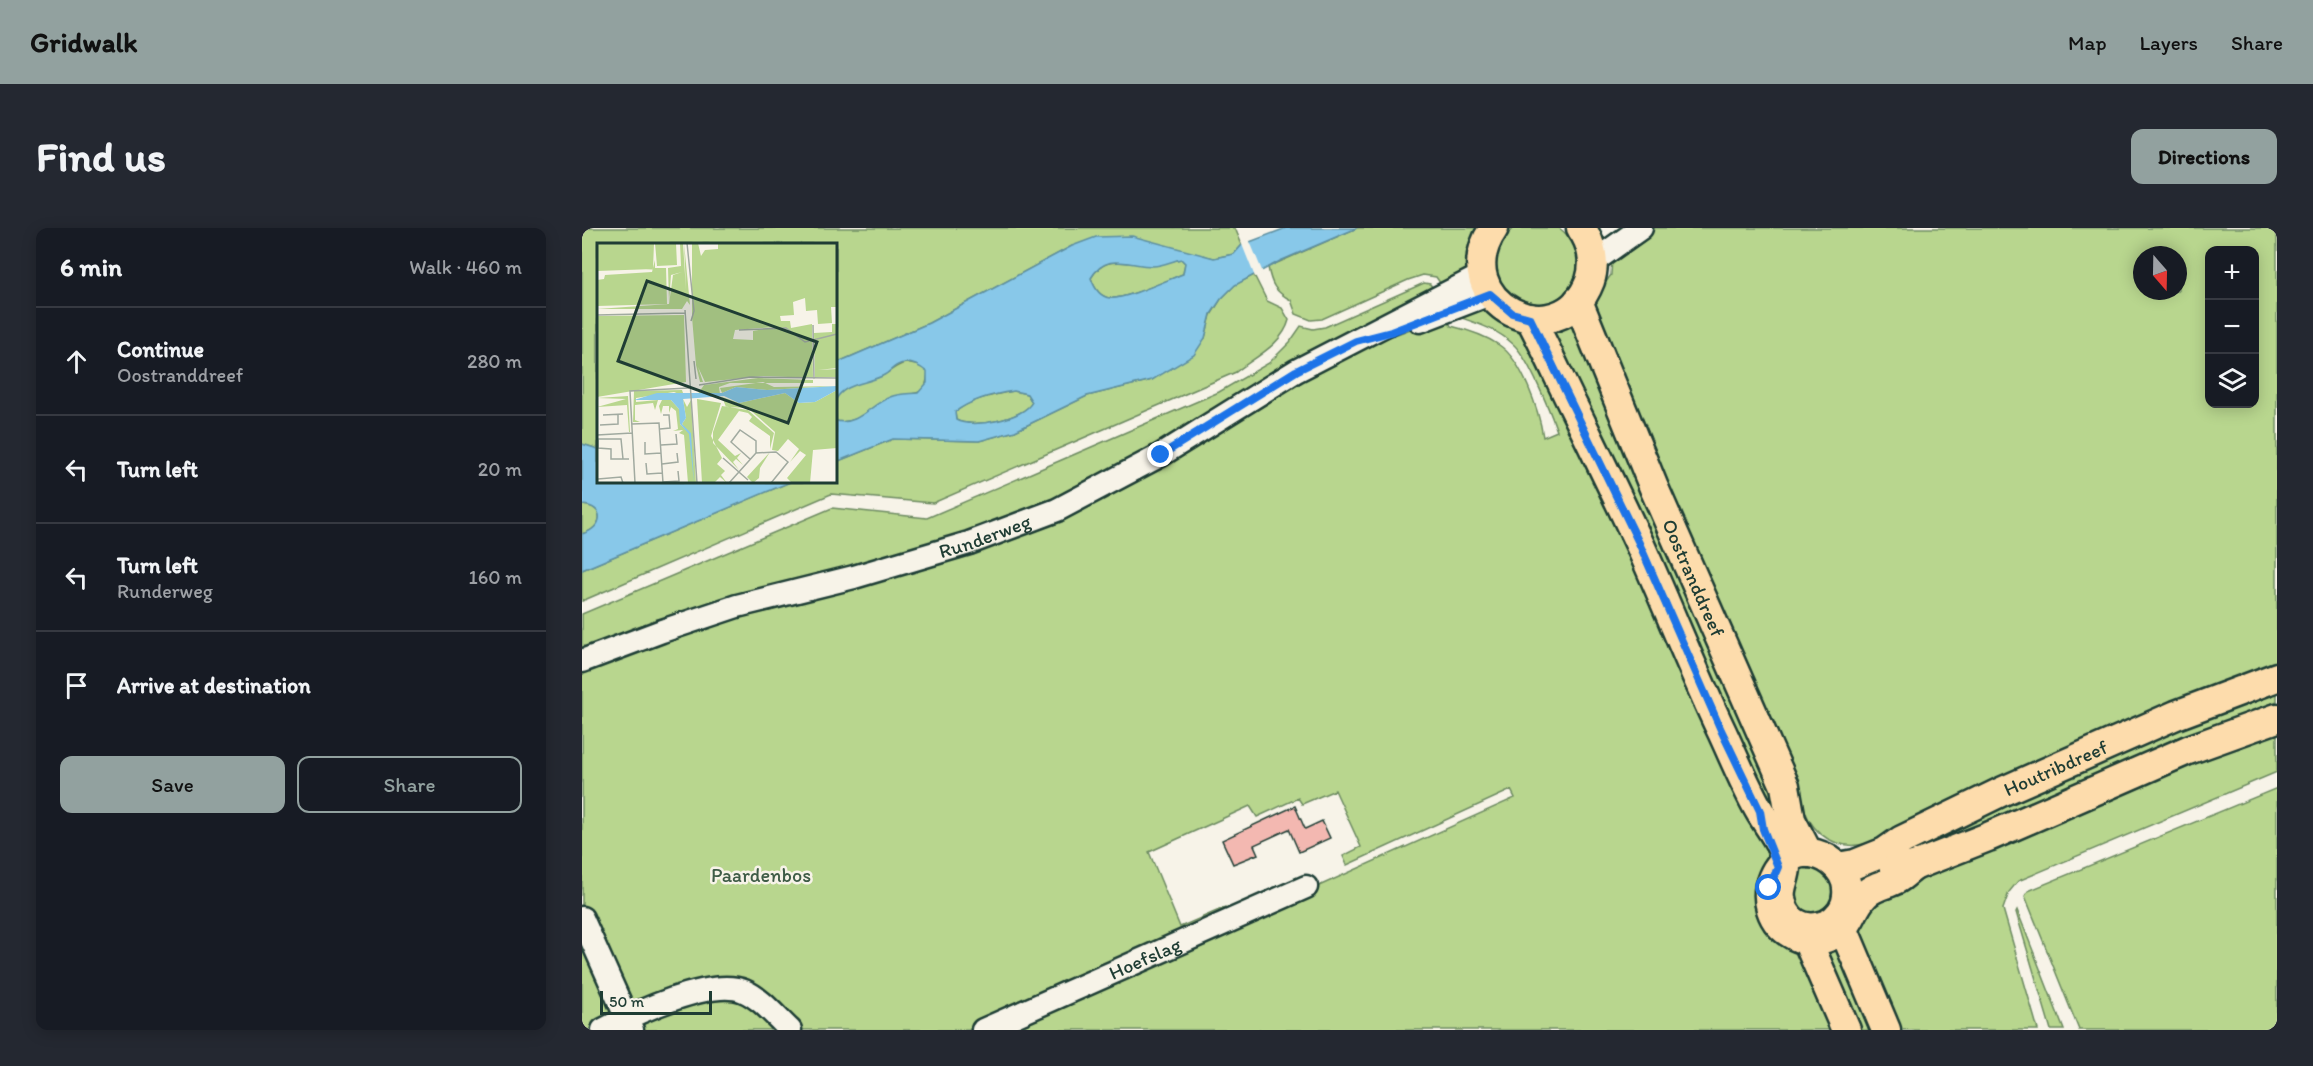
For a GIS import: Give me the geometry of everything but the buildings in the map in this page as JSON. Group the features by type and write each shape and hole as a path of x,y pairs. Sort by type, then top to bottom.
{"main road":[{"path":"1494,228 1483,249 1486,284 1512,313 1543,319 1556,316 1578,301 1587,289 1593,262 1591,249 1581,228"},
{"name":"Oostranddreef","path":"1578,301 1654,488 1785,786 1791,820 1790,860"},
{"name":"Oostranddreef","path":"1530,318 1639,543 1721,730 1760,811 1763,829 1790,860"},
{"name":"Houtribdreef","path":"1845,902 1867,860 1885,852 1902,840 2001,792 2176,715 2277,677"},
{"name":"Houtribdreef","path":"1845,902 1869,879 1894,869 1914,866 2021,824 2188,750 2277,718"},
{"path":"1785,786 1809,833 1820,842 1835,849 1852,854 1902,840"},
{"path":"1845,902 1828,938 1807,940 1784,929 1772,914 1768,897 1772,879 1790,860 1823,856 1845,902 1886,1030"},
{"path":"1790,860 1780,895 1789,918 1805,927 1814,928 1830,923 1845,902"},
{"path":"1807,940 1846,1030"}],"street":[{"path":"1593,262 1641,228"},
{"name":"Runderweg","path":"582,661 737,606 854,577 969,543 1058,510 1161,455 1296,371 1356,341 1391,332 1486,284"},
{"name":"Hoefslag","path":"983,1030 1306,887"},
{"path":"582,918 630,1024"},
{"path":"603,1030 630,1024 689,993 722,986 746,991 790,1030"}],"green space":[{"path":"582,228 1235,228 1242,245 1234,254 1214,258 1188,252 1072,246 929,323 837,363 837,243 597,243 597,449 582,444"},
{"path":"1357,228 1481,228 1466,275 1445,290 1436,277 1423,275 1322,319 1311,320 1296,314 1291,300 1275,287 1268,267"},
{"path":"1514,228 1559,228 1572,242 1577,258 1576,273 1570,287 1559,298 1545,304 1529,303 1512,295 1501,283 1496,268 1496,257 1503,240"},
{"path":"1652,228 2277,228 2277,663 1868,843 1850,845 1827,838 1809,820 1590,304 1611,275 1612,258"},
{"path":"1181,259 1185,263 1183,274 1116,298 1100,294 1091,278 1095,272 1109,263 1139,264"},
{"path":"1254,275 1267,301 1282,308 1289,320 1286,329 1275,343 1236,372 933,503 831,494 582,601 582,570 788,483 837,483 837,462 893,439 979,441 1015,431 1087,396 1152,380 1205,338 1211,315 1221,299 1235,285"},
{"path":"1424,283 1430,284 1437,294 1068,494 989,528 582,651 582,614 832,508 927,518 1219,392 1269,363 1290,342 1301,326 1313,329 1325,327"},
{"name":"Paardenbos","path":"1478,305 1527,329 1753,818 1766,850 1795,943 1841,1030 638,1030 630,1006 607,962 582,905 582,671 687,633 948,556 1250,406 1365,346 1445,316 1451,326 1482,336 1507,352 1528,386 1538,413 1543,437 1557,431 1538,385 1525,360 1513,344 1495,331 1459,317","holes":["1335,790 1361,847 1343,856 1347,865 1511,790 1515,798 1310,890 1229,916 1226,907 1180,927 1149,852 1250,806 1257,817 1298,798 1302,804"]},
{"path":"1572,320 1769,772 1787,848 1552,328"},
{"path":"906,363 920,366 928,372 923,390 891,398 850,421 837,421 837,397 841,392 852,385 880,377"},
{"path":"1014,391 1027,394 1032,402 1027,408 1009,418 985,423 964,423 956,420 955,412 968,404"},
{"path":"582,505 595,509 599,518 595,527 582,534"},
{"path":"2277,686 2277,701 2010,821 1866,874 1947,829"},
{"path":"2277,726 2277,772 2018,881 2009,892 2003,909 2038,1030 1890,1030 1858,954 1859,916 1867,900"},
{"path":"2277,788 2277,1030 2079,1030 2025,896 2028,891"},
{"path":"1799,866 1817,866 1833,881 1833,902 1820,916 1799,911 1793,890"},
{"path":"2017,910 2064,1030 2051,1030"},
{"path":"582,930 616,1006 606,1030 582,1030"},
{"path":"1835,944 1882,1030 1851,1030 1818,949"}],"water":[{"path":"1286,228 1357,228 1280,261 1235,285 1221,299 1211,314 1205,338 1194,355 1152,380 1087,396 1015,431 979,441 893,439 837,462 837,421 844,422 858,417 893,396 918,393 927,383 927,372 912,364 900,364 880,377 846,389 837,398 837,363 929,323 1072,246 1096,237 1132,236 1214,258 1234,254 1242,245","holes":["1181,259 1185,263 1183,274 1116,298 1100,294 1091,278 1097,270 1111,262 1153,266","1014,391 1027,394 1032,402 1027,408 1009,418 985,423 964,423 956,420 955,412 976,400"]},
{"path":"582,444 597,449 597,483 788,483 582,570 582,534 595,527 599,518 595,509 582,505"}],"pier":[{"path":"1249,239 1263,273 1255,277 1241,242"}],"route":[{"path":"1161,455 1296,371 1356,341 1391,332 1490,294 1503,308 1530,318 1639,543 1721,730 1760,811 1763,829 1778,867 1769,888"}]}
